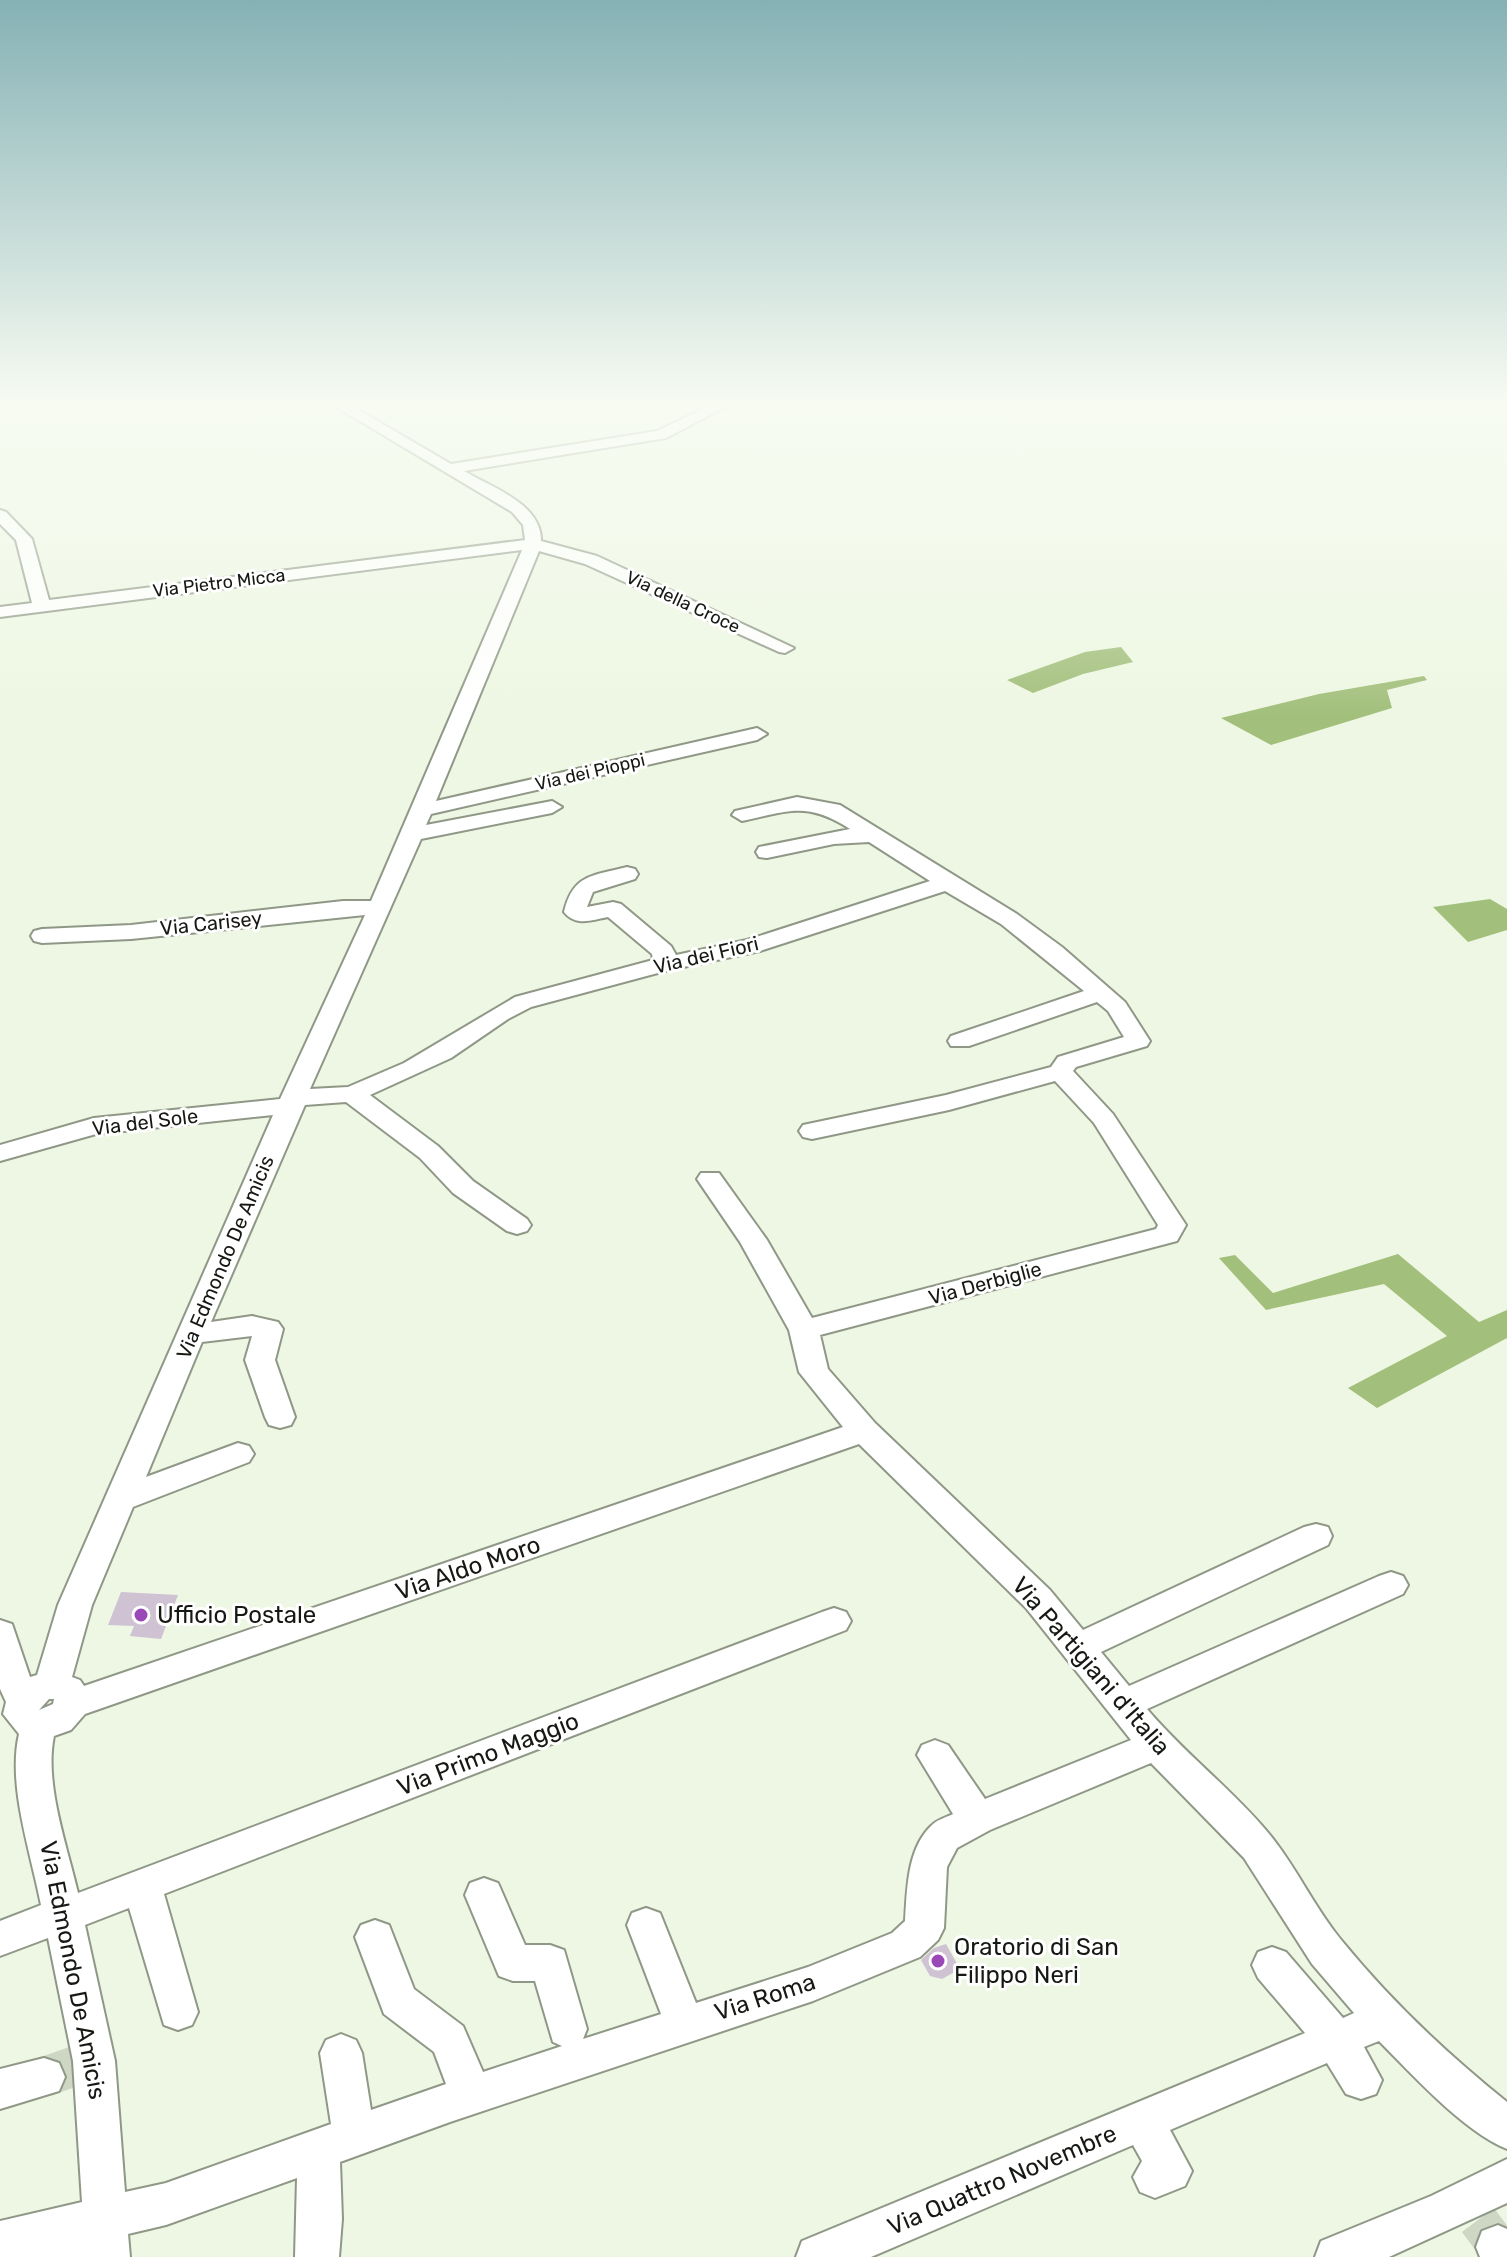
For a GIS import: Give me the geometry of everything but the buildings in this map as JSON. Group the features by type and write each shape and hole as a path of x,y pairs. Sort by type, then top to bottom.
{"street":[{"path":"513,507 529,518 535,531 533,544"},
{"path":"1,516 24,539 42,606"},
{"name":"Via Pietro Micca","path":"0,612 533,544"},
{"name":"Via della Croce","path":"533,544 591,560 785,648"},
{"name":"Via Edmondo De Amicis","path":"106,2237 101,2125 72,2068 60,1917 32,1756 75,1605 258,1177 412,834 533,544"},
{"name":"Via dei Pioppi","path":"422,808 439,807 757,734"},
{"path":"742,815 797,803 833,809 1009,919 1054,952 1117,1007 1138,1041 1067,1062 1060,1072 949,1102 812,1131"},
{"path":"412,834 552,807"},
{"path":"767,852 854,833 875,836"},
{"path":"627,874 585,887 580,892 575,912 581,915 613,909 663,951 666,964"},
{"name":"Via dei Fiori","path":"294,1101 352,1094 442,1053 499,1014 523,1002 666,964 752,946 947,883"},
{"name":"Via Carisey","path":"42,936 131,932 343,908 379,908"},
{"path":"960,1041 1101,993"},
{"name":"Via Derbiglie","path":"804,1330 1167,1235 1172,1225 1104,1119 1060,1072"},
{"path":"352,1094 429,1152 463,1187 517,1225"},
{"name":"Via del Sole","path":"0,1153 94,1126 294,1101"},
{"name":"Via Partigiani d'Italia","path":"710,1179 753,1240 804,1330 814,1372 864,1431 1038,1599 1156,1745 1198,1784 1257,1847 1326,1952 1385,2019 1442,2075 1507,2129"},
{"path":"192,1334 252,1326 268,1329 260,1360 280,1417"},
{"name":"Via Aldo Moro","path":"47,1703 864,1431"},
{"path":"121,1499 238,1454"},
{"path":"1078,1648 1316,1536"},
{"path":"1121,1705 1391,1585"},
{"name":"Via Primo Maggio","path":"0,1939 834,1621"},
{"path":"0,1633 9,1658 13,1685 47,1703"},
{"name":"Via Roma","path":"35,2244 106,2237 166,2204 472,2096 572,2049 813,1983 906,1945 924,1928 928,1866 944,1837 977,1819 1156,1745"},
{"path":"935,1755 977,1819"},
{"path":"142,1886 178,2012"},
{"path":"484,1895 513,1963 550,1963 572,2049"},
{"path":"646,1925 680,2017"},
{"path":"375,1937 398,2001 449,2039 472,2096"},
{"path":"1272,1965 1336,2040 1361,2080"},
{"name":"Via Quattro Novembre","path":"818,2257 1385,2019"},
{"path":"317,2257 320,2219 336,2142 341,2053"},
{"path":"0,2089 72,2068"},
{"name":"Via Quattro Novembre","path":"1142,2120 1170,2171 1155,2177"},
{"path":"1337,2257 1486,2231 1507,2180"}],"green space":[{"path":"1121,647 1133,662 1083,674 1033,693 1007,680 1085,652"},
{"path":"1424,676 1427,680 1387,690 1392,708 1271,745 1221,718 1319,694"},
{"path":"1490,899 1507,909 1507,930 1468,942 1433,907"},
{"path":"1398,1254 1479,1322 1507,1310 1507,1338 1377,1408 1348,1388 1447,1336 1384,1284 1266,1310 1219,1258 1235,1255 1273,1293"}],"tunnel":[{"path":"44,2077 78,2065"},
{"path":"1478,2220 1498,2247"}],"place":[{"name":"Ufficio Postale","path":"141,1615"},
{"name":"Oratorio di San Filippo Neri","path":"938,1961"}]}
